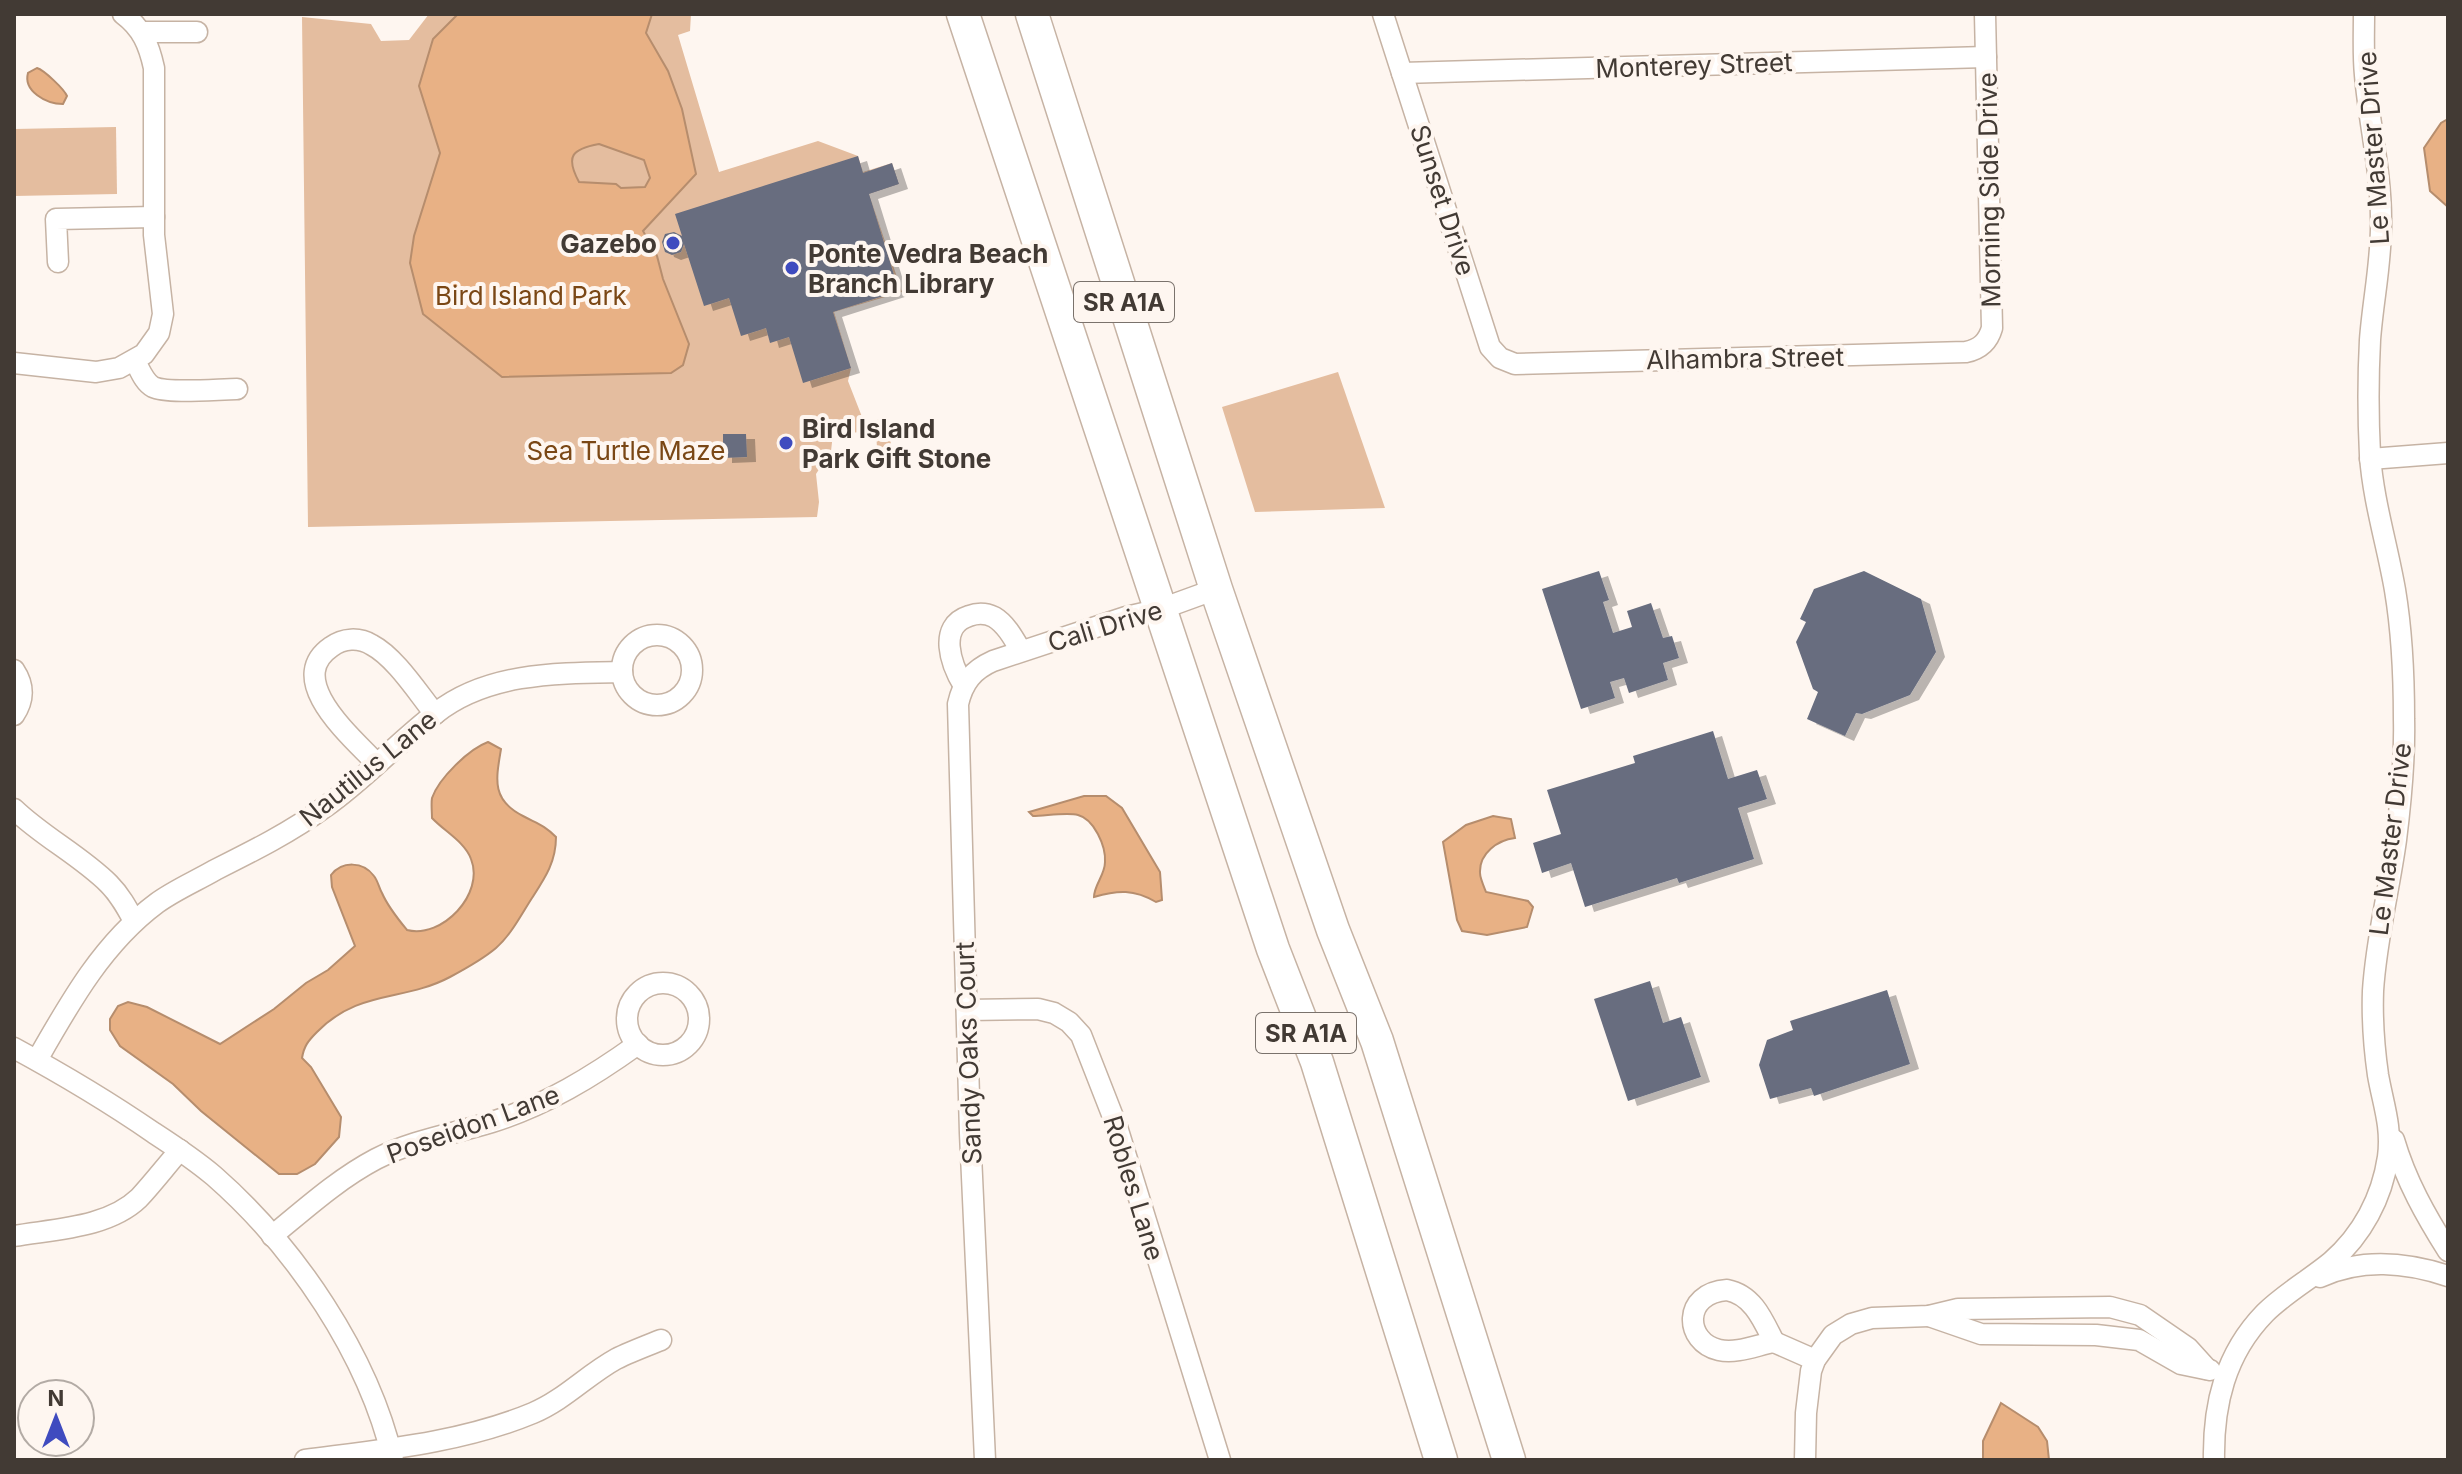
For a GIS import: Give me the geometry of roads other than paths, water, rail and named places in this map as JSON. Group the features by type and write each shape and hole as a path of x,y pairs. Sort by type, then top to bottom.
{"main road":[{"name":"SR A1A","path":"963,14 1273,949 1317,1062 1441,1460"},
{"name":"SR A1A","path":"1032,14 1216,589 1333,930 1377,1041 1509,1460"}],"street":[{"path":"14,363 96,372 119,368 142,355 159,333 163,314 154,217 154,68 142,32 123,14"},
{"name":"Sunset Drive","path":"1383,14 1490,347 1500,358 1525,364"},
{"name":"Morning Side Drive","path":"1966,352 1982,346 1992,328 1985,14"},
{"name":"Le Master Drive","path":"2214,1460 2213,1430 2219,1394 2217,1371 2275,1303 2333,1260 2357,1235 2380,1189 2388,1159 2390,1128 2373,1033 2373,994 2377,948 2396,841 2404,720 2402,652 2395,590 2370,459 2367,394 2381,259 2381,213 2365,73 2364,14"},
{"path":"142,32 197,32"},
{"name":"Monterey Street","path":"1402,73 1986,57"},
{"path":"58,262 56,219 154,217"},
{"name":"Alhambra Street","path":"1525,364 1966,352"},
{"path":"142,355 144,379 153,387 165,390 237,389"},
{"path":"2370,459 2448,453"},
{"name":"Cali Drive","path":"964,686 980,667 993,661 1216,589"},
{"path":"964,686 954,669 950,641 951,631 965,617 986,614 996,618 1021,651"},
{"path":"376,763 336,720 316,691 316,666 328,648 349,640 370,644 380,650 435,714"},
{"path":"14,670 22,695 14,715"},
{"name":"Nautilus Lane","path":"37,1060 72,999 107,950 134,921 176,891 274,840 327,806 435,714 463,696 518,678 622,672"},
{"name":"Sandy Oaks Court","path":"964,686 958,704 985,1460"},
{"path":"14,809 35,829 108,883 134,921"},
{"name":"Robles Lane","path":"967,1010 1038,1009 1062,1017 1081,1035 1117,1127 1220,1460"},
{"name":"Poseidon Lane","path":"272,1236 327,1191 376,1159 414,1142 490,1123 527,1110 606,1068 638,1044"},
{"path":"14,1048 106,1100 180,1150 213,1175 272,1236 305,1277 335,1323 361,1372 391,1454"},
{"path":"2390,1128 2412,1188 2448,1251"},
{"path":"14,1236 93,1222 117,1214 137,1199 180,1150"},
{"path":"2300,1286 2333,1271 2386,1263 2419,1267 2448,1276"},
{"path":"2084,1305 2085,1335"},
{"path":"1805,1460 1808,1399 1815,1360 1833,1335 1851,1324 1872,1318 1929,1316 1958,1309 2110,1307 2140,1315 2217,1371"},
{"path":"1929,1316 1981,1334 2119,1336 2139,1340 2181,1364 2217,1371"},
{"path":"305,1460 391,1454 501,1424 536,1412 616,1359 661,1340"},
{"path":"1774,1342 1815,1360"}],"place":[{"name":"Gazebo","path":"673,243"},
{"name":"Ponte Vedra Beach Branch Library","path":"792,268"},
{"name":"Bird Island Park Gift Stone","path":"786,443"}],"park label":[{"name":"Bird Island Park","path":"531,295"},
{"name":"Sea Turtle Maze","path":"626,450"}]}
